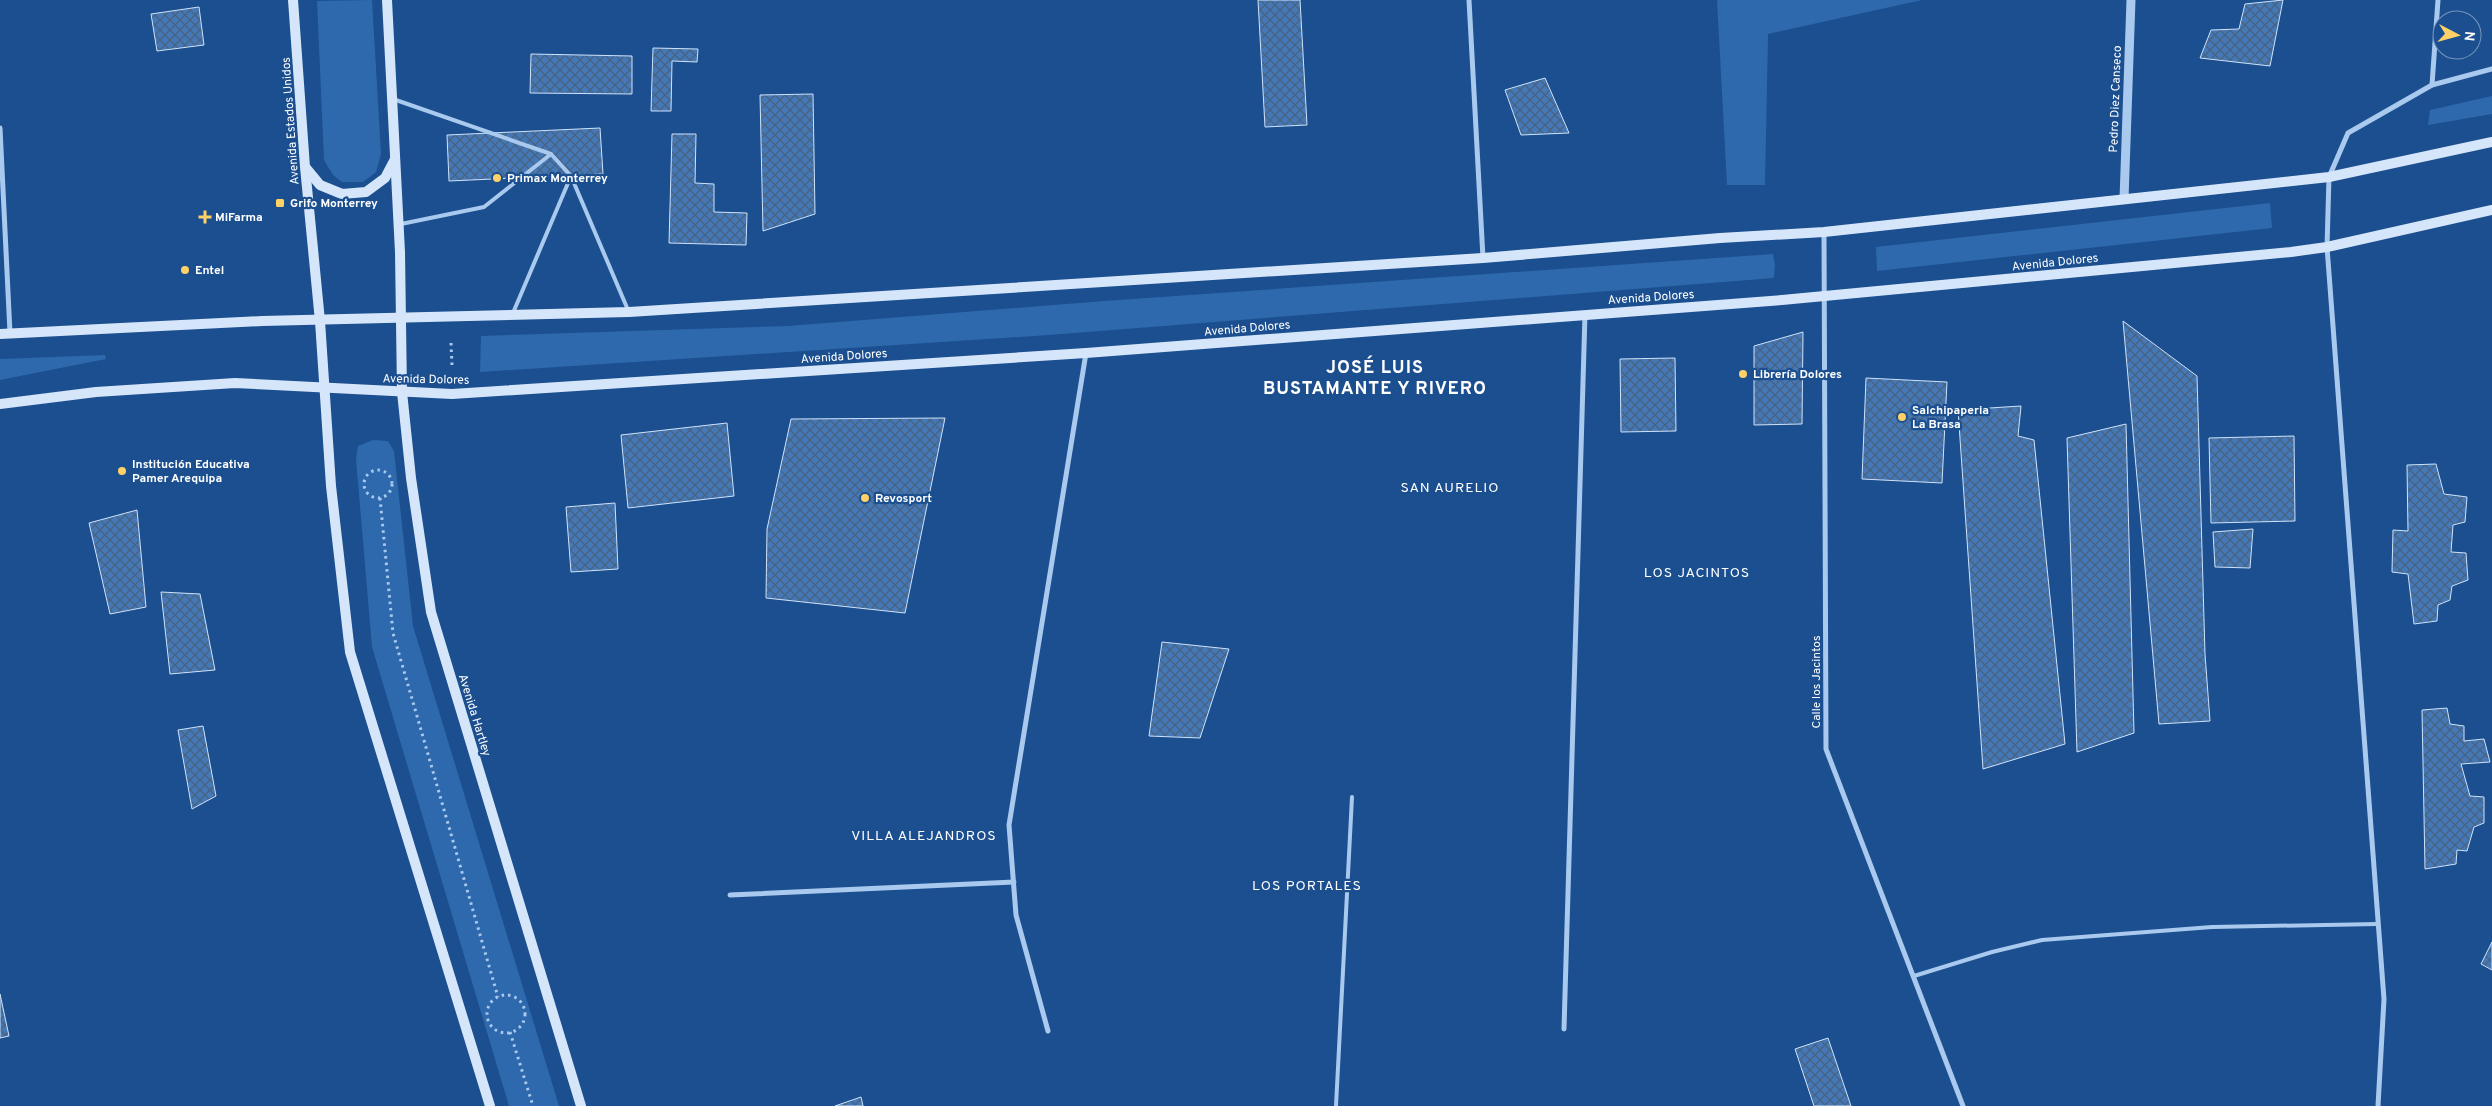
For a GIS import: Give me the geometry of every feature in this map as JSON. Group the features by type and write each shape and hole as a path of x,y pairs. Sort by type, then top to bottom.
{"main road":[{"name":"Avenida Estados Unidos","path":"293,0 324,388"},
{"path":"387,0 396,156 400,320"},
{"path":"5,333 629,312 1483,258 1710,239 1824,232 2329,177 2492,142"},
{"path":"305,167 320,185 342,194 366,192 385,178 396,156"},
{"name":"Avenida Dolores","path":"0,404 96,392 234,383 452,394 1086,353 1825,296 2327,247 2492,210"},
{"name":"Avenida Hartley","path":"400,320 402,392 411,478 431,612 581,1106"},
{"path":"324,388 331,486 350,652 490,1106"}],"street":[{"path":"1469,0 1483,258"},
{"name":"Pedro Diez Canseco","path":"2124,199 2131,0"},
{"path":"2432,85 2438,0"},
{"path":"2378,1106 2384,999 2327,247 2329,177 2348,133 2432,85 2492,69"},
{"path":"0,128 5,333"},
{"name":"Calle los Jacintos","path":"1824,232 1826,749 1962,1106"},
{"path":"1564,1029 1585,314"},
{"path":"1048,1031 1016,915 1009,825 1086,353"},
{"path":"730,894 1014,882"}],"lane":[{"path":"392,99 551,154 571,176 629,312"},
{"path":"398,225 484,207 551,154"},
{"path":"512,315 571,176"},
{"path":"1336,1106 1352,797"},
{"path":"1914,976 1992,952 2042,940 2212,927 2377,924"}],"path":[{"path":"451,337 452,376"},
{"path":"379,470 386,473 392,485 390,491 380,498 367,494 363,482 372,471 379,470"},
{"path":"380,498 393,632 498,997"},
{"path":"503,994 516,996 524,1006 526,1013 522,1025 510,1032 498,1031 487,1017 489,1005 503,994"},
{"path":"510,1032 533,1106"}],"shaded area":[{"path":"372,0 381,154 376,172 363,182 342,182 333,175 324,160 317,1"},
{"path":"1717,0 1922,0 1768,34 1765,185 1727,185"},
{"path":"2492,96 2492,114 2428,125 2430,110"},
{"path":"2270,203 2272,228 1877,271 1876,247"},
{"path":"1773,254 1775,265 1774,278 1049,335 480,372 481,336 788,326 1104,301"},
{"path":"105,355 106,359 0,380 0,359"},
{"path":"373,440 388,441 394,451 413,626 559,1106 509,1106 372,647 356,459 358,446"}],"building":[{"path":"1258,0 1300,0 1307,125 1265,127"},
{"path":"2283,0 2270,66 2200,58 2211,30 2239,29 2245,4"},
{"path":"199,7 204,45 157,51 151,14"},
{"path":"653,48 698,49 697,62 672,61 671,111 651,111"},
{"path":"531,54 632,56 632,94 530,93"},
{"path":"1545,78 1569,133 1521,135 1505,90"},
{"path":"813,94 815,214 763,231 760,95"},
{"path":"600,128 603,174 449,181 447,135"},
{"path":"672,134 696,134 695,183 714,184 714,212 747,213 746,245 669,243"},
{"path":"2123,321 2197,376 2205,654 2210,721 2159,724"},
{"path":"1803,332 1802,424 1754,425 1754,346"},
{"path":"1675,358 1676,431 1621,432 1620,359"},
{"path":"1866,378 1947,382 1942,483 1862,479"},
{"path":"2021,406 2018,436 2034,440 2065,744 1983,769 1958,410"},
{"path":"945,418 905,613 766,598 767,529 791,419"},
{"path":"727,423 734,496 628,508 621,435"},
{"path":"2126,424 2134,733 2077,752 2067,438"},
{"path":"2294,436 2295,521 2211,523 2209,438"},
{"path":"2436,464 2444,494 2467,497 2465,522 2453,525 2451,552 2466,553 2468,580 2452,586 2450,600 2438,605 2437,621 2414,624 2408,574 2392,572 2393,530 2408,531 2407,465"},
{"path":"615,503 618,569 571,572 566,507"},
{"path":"137,510 146,607 110,614 89,523"},
{"path":"2253,529 2250,568 2215,567 2213,532"},
{"path":"161,592 200,594 215,670 170,674"},
{"path":"1162,642 1229,649 1200,738 1149,736"},
{"path":"2447,708 2450,724 2464,726 2464,741 2484,739 2490,762 2461,764 2470,796 2484,797 2484,823 2474,827 2467,851 2457,850 2456,864 2425,869 2422,710"},
{"path":"203,726 216,796 192,809 178,730"},
{"path":"2492,942 2492,970 2481,964"},
{"path":"0,994 9,1036 0,1038"},
{"path":"1828,1038 1851,1106 1814,1106 1795,1049"},
{"path":"861,1097 863,1106 835,1106"}],"place":[{"name":"Primax Monterrey","path":"497,178"},
{"name":"Grifo Monterrey","path":"280,203"},
{"name":"MiFarma","path":"205,217"},
{"name":"Entel","path":"185,270"},
{"name":"Librería Dolores","path":"1743,374"},
{"name":"Salchipaperia La Brasa","path":"1902,417"},
{"name":"Institución Educativa Pamer Arequipa","path":"122,471"},
{"name":"Revosport","path":"865,498"}],"district":[{"name":"JOSÉ LUIS BUSTAMANTE Y RIVERO","path":"1375,377"},
{"name":"SAN AURELIO","path":"1450,487"},
{"name":"LOS JACINTOS","path":"1697,572"},
{"name":"VILLA ALEJANDROS","path":"924,835"},
{"name":"LOS PORTALES","path":"1307,885"}]}
